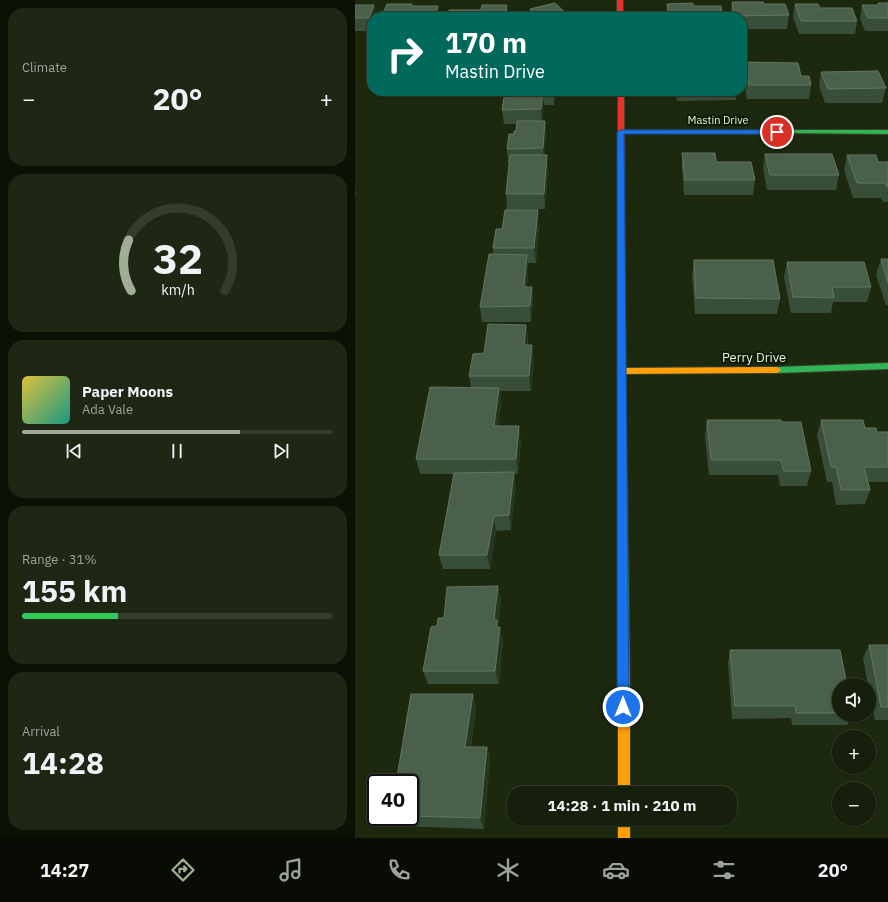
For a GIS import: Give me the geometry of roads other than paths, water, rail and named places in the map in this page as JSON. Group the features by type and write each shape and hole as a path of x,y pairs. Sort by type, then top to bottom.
{"street":[{"path":"620,0 620,12"},
{"path":"621,96 624,786"},
{"name":"Mastin Drive","path":"621,132 888,132"},
{"name":"Perry Drive","path":"621,371 835,369 888,366"},
{"path":"624,826 624,838"}]}
